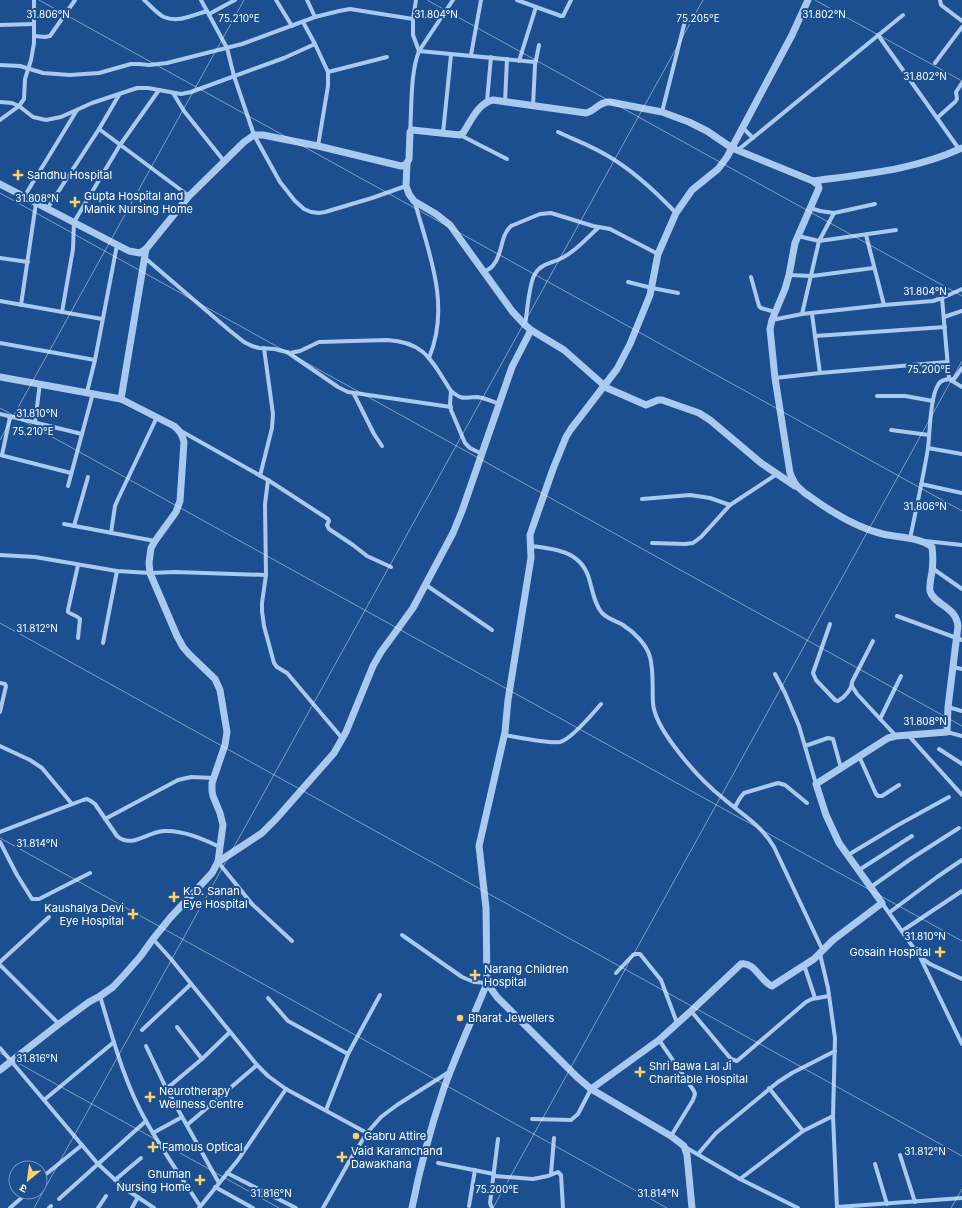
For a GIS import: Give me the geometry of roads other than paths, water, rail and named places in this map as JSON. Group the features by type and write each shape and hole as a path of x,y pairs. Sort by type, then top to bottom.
{"street":[{"path":"0,120 19,106 24,99 25,80 34,36 34,0"},
{"path":"34,36 50,36 75,0"},
{"path":"144,0 163,16 178,19 208,12 235,0"},
{"path":"201,0 226,48 254,135 280,182 299,205 311,212 326,212 406,186"},
{"path":"276,0 292,26"},
{"path":"307,0 315,17"},
{"path":"416,0 413,19 413,35 419,51"},
{"path":"430,358 438,330 438,288 414,201 406,186 407,163 409,159 415,60 419,51 453,0"},
{"path":"471,55 481,0"},
{"path":"517,0 523,1 558,16 563,16 570,0"},
{"path":"735,149 743,128 792,35 808,0"},
{"path":"940,0 941,5 962,21"},
{"path":"519,61 536,7"},
{"path":"0,65 20,66 43,73 57,75 99,73 131,64 158,65 174,62 242,44 338,10 350,9 413,19"},
{"path":"412,1208 433,1124 450,1072 487,984 486,908 479,846 504,735 508,700 531,558 530,536 562,446 571,429 617,369 626,354 647,304 652,288 658,254 676,213 692,190 718,169 735,149 753,138 903,15"},
{"path":"662,112 686,17"},
{"path":"303,22 328,72 328,86 318,146"},
{"path":"0,25 34,24"},
{"path":"935,63 962,27"},
{"path":"813,180 906,167 933,160 960,148 878,35"},
{"path":"0,102 7,102 19,106 33,117 46,120 61,117 92,103 142,88 181,94 192,92 284,58 315,44"},
{"path":"534,106 535,62 539,45"},
{"path":"419,51 535,62"},
{"path":"443,134 451,55"},
{"path":"328,72 387,57"},
{"path":"487,101 491,57"},
{"path":"505,102 507,59"},
{"path":"937,118 957,100 956,92 962,83"},
{"path":"62,312 73,249 74,222 120,145 159,90"},
{"path":"173,93 184,111 224,162"},
{"path":"47,209 99,129 119,95"},
{"path":"460,135 463,133 479,109 487,101 493,100 586,113 592,111 602,102 606,102 662,112 690,122 735,149 813,180 818,185 820,188 795,243 789,275 785,289 772,320 770,334 775,378 790,473 799,488"},
{"path":"24,197 77,110"},
{"path":"743,128 753,138"},
{"path":"99,129 189,196"},
{"path":"410,132 414,129 443,134 460,135 507,159"},
{"path":"558,132 602,152 623,165 656,192 676,213"},
{"path":"0,184 129,251 140,253 146,249 189,196 244,142 254,135 263,135 318,146 401,166 407,163"},
{"path":"414,201 436,214 450,225 512,311 528,328 564,350 604,386 618,394 646,405 662,400 706,416 761,463 822,505 853,523 882,534 924,542 932,547 930,590 934,597 955,615 958,620 959,639 953,666 948,707 947,732"},
{"path":"21,305 36,203"},
{"path":"810,208 834,213 875,204"},
{"path":"484,272 497,260 508,229 515,224 540,214 551,213 617,232 658,254"},
{"path":"802,314 819,241 834,213"},
{"path":"218,862 253,839 269,826 328,760 342,738 373,666 381,652 413,608 457,523 512,367 528,328 532,281 536,272 543,266 565,257 572,252 599,227"},
{"path":"798,236 819,241 896,230"},
{"path":"866,235 873,268 884,305"},
{"path":"68,486 82,434 102,319 117,245"},
{"path":"121,399 146,249"},
{"path":"0,258 28,262"},
{"path":"145,258 229,330 244,342 252,346 275,349 290,353 300,351 319,342 398,340 415,346 426,353 451,391 460,398 464,399 477,397 499,404"},
{"path":"789,275 812,276 873,268"},
{"path":"751,277 759,306 775,312"},
{"path":"628,282 678,293"},
{"path":"772,320 802,314 933,301 962,289"},
{"path":"942,298 949,379 962,388"},
{"path":"0,301 102,319"},
{"path":"944,317 962,311"},
{"path":"812,314 820,373"},
{"path":"814,336 945,327"},
{"path":"0,343 95,360"},
{"path":"260,476 272,428 273,414 264,348"},
{"path":"286,352 338,387 348,392 451,407"},
{"path":"775,378 947,362"},
{"path":"913,540 936,388 940,382 954,379 962,368"},
{"path":"0,377 40,383 121,399 174,426 180,431 268,480 328,519 329,521 327,526 329,529 364,554 391,567"},
{"path":"35,422 40,383"},
{"path":"451,391 451,407 465,443 470,448 482,454"},
{"path":"354,394 374,434 382,446"},
{"path":"877,396 905,396 933,401"},
{"path":"0,414 82,434"},
{"path":"10,417 1,455 71,473"},
{"path":"111,532 115,506 157,417"},
{"path":"891,430 929,435"},
{"path":"0,1070 59,1024 113,987 140,957 170,918 212,873 218,862 223,825 212,791 214,778 227,738 220,690 215,679 183,647 150,573 149,556 151,548 176,512 180,501 184,442 180,431"},
{"path":"928,448 962,454"},
{"path":"652,543 694,543 730,505 777,474"},
{"path":"74,526 88,477"},
{"path":"268,480 264,511 266,575 262,611 264,626 274,663 287,674 342,738"},
{"path":"921,484 962,493"},
{"path":"642,499 690,494 710,498 730,505"},
{"path":"64,524 155,541"},
{"path":"913,540 962,545"},
{"path":"531,546 555,549 565,553 580,562 585,567 589,575 593,595 600,610 609,619 624,626 635,634 647,650 650,657 655,713 667,737 696,772 723,799 735,807 768,836 777,854 821,952 829,996 834,1030 835,1051 833,1116 837,1208 962,1198"},
{"path":"0,555 35,557 117,571 266,575"},
{"path":"78,565 68,610 70,614 77,616 80,619 78,638"},
{"path":"932,568 962,589"},
{"path":"102,644 117,571"},
{"path":"426,585 492,630"},
{"path":"897,616 959,639"},
{"path":"830,624 814,670 814,676 835,700 838,701 843,698 852,686 852,682 873,641"},
{"path":"953,666 962,669"},
{"path":"775,674 793,710 816,784 833,831 839,843 890,912 920,957 962,1044"},
{"path":"880,719 901,676"},
{"path":"0,683 5,684 6,686 0,712"},
{"path":"852,686 896,736"},
{"path":"504,735 561,742 589,719 601,704"},
{"path":"948,707 962,711"},
{"path":"816,784 888,738 947,732 962,736"},
{"path":"908,735 962,795"},
{"path":"805,746 828,738 833,739 841,769"},
{"path":"0,746 37,764 47,773 72,804"},
{"path":"939,748 962,764"},
{"path":"859,756 878,796 882,796 899,785"},
{"path":"105,819 178,780 191,777 214,778"},
{"path":"735,807 744,793 778,784 784,785 807,802"},
{"path":"848,855 898,824 949,797"},
{"path":"0,832 87,799 91,801 117,836 122,840 134,840 158,832 175,832 194,836 220,847"},
{"path":"871,887 912,858 959,828"},
{"path":"859,870 912,836"},
{"path":"0,842 17,875 32,899 38,899 90,873"},
{"path":"890,912 962,860"},
{"path":"218,862 249,901 292,941"},
{"path":"902,931 962,891"},
{"path":"532,1119 571,1120 578,1114 591,1089 659,1040 742,964 745,963 749,965 768,984 772,986 804,965 821,952 833,940 882,903"},
{"path":"49,917 0,963 59,1024"},
{"path":"402,935 462,977 474,982 487,984 497,997 577,1077 591,1089 740,1179 798,1208"},
{"path":"153,939 257,1065 268,1076 286,1089 367,1133"},
{"path":"616,973 633,955 640,954 661,980 677,1023"},
{"path":"920,957 930,964 962,979"},
{"path":"804,965 815,998"},
{"path":"142,1030 191,984"},
{"path":"326,1110 348,1054 380,995"},
{"path":"100,996 123,1072 146,1121 199,1207 238,1160 286,1089"},
{"path":"691,1011 731,1059 737,1062 806,1002 815,998 829,996"},
{"path":"268,998 288,1021 348,1054"},
{"path":"177,1027 202,1059"},
{"path":"166,1088 202,1059 230,1032"},
{"path":"659,1040 695,1094 693,1100 671,1136"},
{"path":"44,1100 114,1042"},
{"path":"146,1046 166,1088 219,1183"},
{"path":"0,1048 98,1164 115,1180 138,1198 154,1208"},
{"path":"698,1154 716,1133 769,1088 792,1073 835,1051"},
{"path":"187,1125 257,1065"},
{"path":"324,1208 350,1160 367,1133 388,1111 450,1072"},
{"path":"769,1088 804,1131"},
{"path":"740,1179 804,1131 833,1116"},
{"path":"153,1133 182,1117"},
{"path":"59,1199 146,1121"},
{"path":"551,1174 554,1138"},
{"path":"492,1208 490,1204 498,1139"},
{"path":"48,1173 82,1145"},
{"path":"684,1146 687,1155 692,1208"},
{"path":"900,1155 915,1202"},
{"path":"115,1180 141,1158"},
{"path":"438,1163 494,1175 533,1179 558,1172 561,1175 563,1208"},
{"path":"875,1164 887,1204"},
{"path":"469,1206 476,1170"},
{"path":"227,1173 296,1208"},
{"path":"215,1187 253,1208"},
{"path":"98,1208 106,1196"},
{"path":"132,1208 138,1198"},
{"path":"10,1208 19,1200"}],"place":[{"name":"Sandhu Hospital","path":"18,175"},
{"name":"Gupta Hospital and Manik Nursing Home","path":"75,202"},
{"name":"K.D. Sanan Eye Hospital","path":"174,897"},
{"name":"Kaushalya Devi Eye Hospital","path":"133,914"},
{"name":"Gosain Hospital","path":"940,952"},
{"name":"Narang Children Hospital","path":"475,975"},
{"name":"Bharat Jewellers","path":"460,1018"},
{"name":"Shri Bawa Lal Ji Charitable Hospital","path":"640,1072"},
{"name":"Neurotherapy Wellness Centre","path":"150,1097"},
{"name":"Gabru Attire","path":"356,1136"},
{"name":"Famous Optical","path":"153,1147"},
{"name":"Vaid Karamchand Dawakhana","path":"342,1157"},
{"name":"Ghuman Nursing Home","path":"200,1180"}]}
